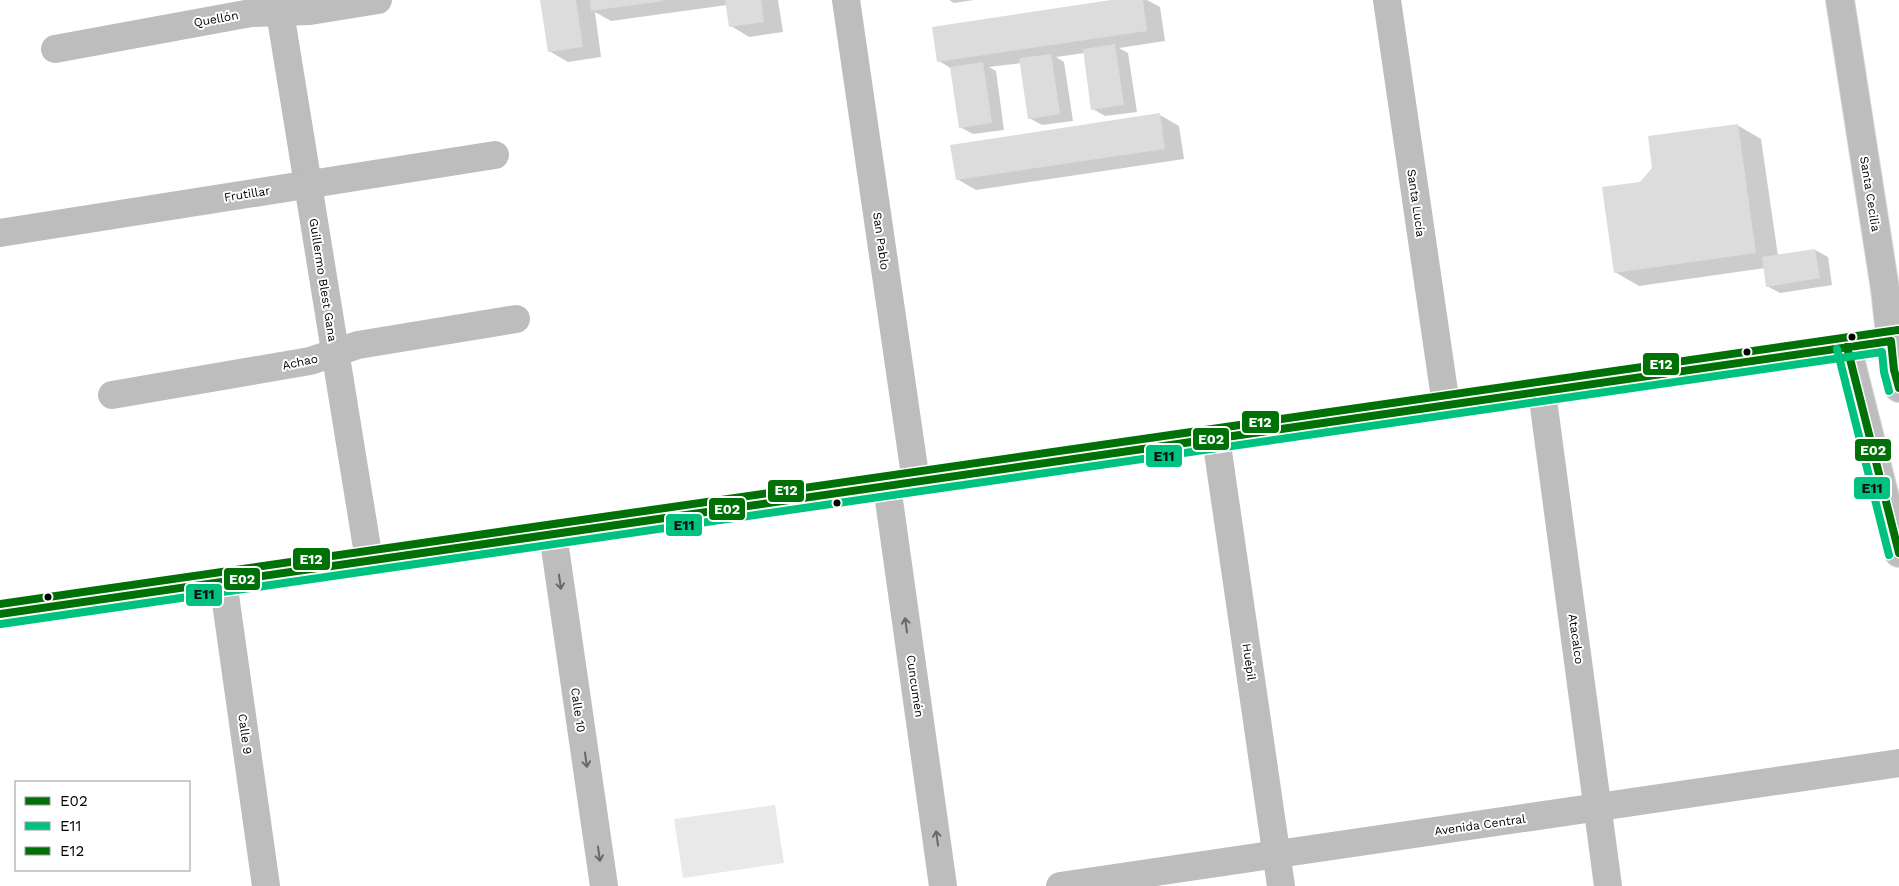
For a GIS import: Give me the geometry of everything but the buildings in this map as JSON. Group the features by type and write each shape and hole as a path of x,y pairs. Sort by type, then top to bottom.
{"street":[{"name":"Quellón","path":"55,49 251,13 279,6 310,11 378,0"},
{"name":"San Pablo","path":"846,0 916,482"},
{"name":"Santa Lucía","path":"1387,0 1446,405"},
{"name":"Santa Cecilia","path":"1840,0 1885,289 1895,340 1894,370 1899,388"},
{"name":"Guillermo Blest Gana","path":"279,6 369,560"},
{"name":"Frutillar","path":"0,233 495,155"},
{"name":"Achao","path":"112,395 310,361 358,344 516,319"},
{"path":"0,614 1895,340"},
{"path":"1847,347 1899,553"},
{"name":"Atacalco","path":"1542,392 1599,807 1608,886"},
{"name":"Huépil","path":"1216,438 1281,886"},
{"name":"Cuncumén","path":"886,486 943,886"},
{"name":"Calle 10","path":"554,534 604,886"},
{"name":"Calle 9","path":"223,581 266,886"},
{"name":"Avenida Central","path":"1060,886 1899,763"}],"shaded area":[{"path":"775,805 784,863 683,878 674,819"}],"transit line":[{"name":"E12","path":"0,604 1898,330"},
{"name":"E02","path":"0,614 1891,341 1894,370 1899,388"},
{"name":"E02","path":"1847,347 1899,553"},
{"name":"E11","path":"1837,349 1889,555"},
{"name":"E11","path":"1,624 1882,352 1884,372 1889,391"}]}
